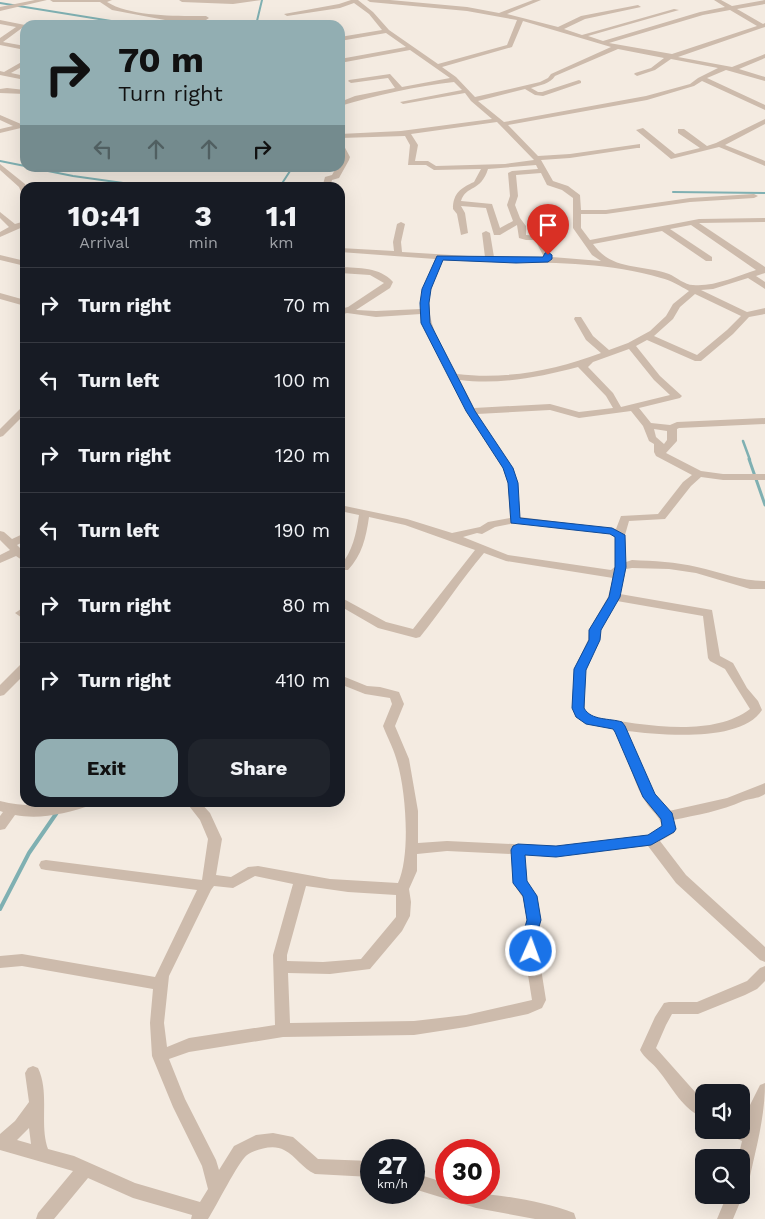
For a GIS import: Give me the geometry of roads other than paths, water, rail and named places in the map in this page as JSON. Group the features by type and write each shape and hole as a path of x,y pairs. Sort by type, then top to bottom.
{"street":[{"path":"0,9 44,0"},
{"path":"53,0 110,0"},
{"path":"182,0 233,2 259,0"},
{"path":"370,0 467,10 520,19 617,46 729,68 765,79"},
{"path":"466,0 467,10"},
{"path":"498,16 538,0"},
{"path":"717,0 764,26"},
{"path":"102,1 114,9 165,18 206,18"},
{"path":"287,14 340,6 354,1 371,13 387,31 438,66 467,91 473,100 501,122 537,160 550,183 565,188 577,197 577,228 595,253 614,266"},
{"path":"605,42 698,14 765,2"},
{"path":"560,29 583,17 638,7"},
{"path":"583,36 611,30 676,10"},
{"path":"438,66 510,46 520,19"},
{"path":"0,22 20,25"},
{"path":"637,74 653,68 672,56 764,26"},
{"path":"0,42 20,28"},
{"path":"345,38 387,31"},
{"path":"0,42 20,47"},
{"path":"473,100 550,79 553,75 617,46"},
{"path":"345,60 412,48"},
{"path":"345,137 501,122 647,98 692,85 702,78 765,56"},
{"path":"3,73 20,64"},
{"path":"3,73 20,77"},
{"path":"351,81 390,76 395,85 401,89"},
{"path":"702,78 765,108"},
{"path":"3,90 20,80"},
{"path":"345,102 355,98 433,82 455,80"},
{"path":"524,86 537,94 543,94 579,82"},
{"path":"3,90 20,92"},
{"path":"403,102 467,91"},
{"path":"0,118 20,124"},
{"path":"640,130 674,157 719,145 765,122"},
{"path":"0,131 20,126"},
{"path":"680,131 706,149"},
{"path":"401,133 408,134 414,145 411,158 412,164 428,163 434,168 485,167 637,146"},
{"path":"345,136 356,136"},
{"path":"719,145 765,164"},
{"path":"0,166 20,184"},
{"path":"464,233 461,213 457,209 457,203 463,190 477,184 482,177 485,167"},
{"path":"327,182 328,178 336,176 336,172"},
{"path":"544,174 512,179 514,196 511,205 516,218 522,226 522,236 538,238 539,244 548,255 548,259"},
{"path":"577,212 606,212 690,200 754,196"},
{"path":"457,203 489,206 498,232 517,222 516,218"},
{"path":"0,214 14,227"},
{"path":"588,243 692,222 765,220"},
{"path":"692,222 764,271"},
{"path":"0,235 20,225"},
{"path":"398,255 397,242 404,227"},
{"path":"663,228 709,260"},
{"path":"486,233 490,260"},
{"path":"345,253 490,260 548,259 614,266 665,276 746,315 763,314"},
{"path":"369,271 377,254"},
{"path":"0,257 20,263"},
{"path":"440,258 426,289 426,323 471,411 508,468 513,483 514,520"},
{"path":"345,270 369,271 389,282 387,286 351,309 345,311"},
{"path":"455,377 481,378 541,374 592,358 631,344 653,333 670,317 676,306 693,289 710,287 764,271"},
{"path":"751,276 765,286"},
{"path":"0,296 20,302"},
{"path":"351,309 350,311 354,313 425,311"},
{"path":"648,337 698,359 730,332 746,315"},
{"path":"578,319 589,338 606,352"},
{"path":"471,411 550,407 561,409 572,415 579,415 633,408 640,404 677,396 657,378 631,344"},
{"path":"592,358 583,367 610,395 618,409"},
{"path":"633,408 641,414 648,426 652,439 659,444 660,454"},
{"path":"0,434 20,414"},
{"path":"648,426 672,428 677,425 765,421"},
{"path":"660,454 672,441 672,428"},
{"path":"660,454 699,474 715,477 765,477"},
{"path":"614,597 708,613 714,658 729,666 754,704 756,710 750,718 734,724 686,732 621,727 590,721 580,714 578,708 580,669 594,640 595,630 614,597 621,567 620,535 625,518 661,517 687,484 699,474"},
{"path":"345,509 395,519 451,536 506,558 613,574 621,567 632,564 669,565 765,586"},
{"path":"345,567 353,558 360,542 364,514"},
{"path":"451,536 477,530 482,531 492,524 514,520 612,531 620,535"},
{"path":"0,534 17,552 0,560"},
{"path":"345,604 382,624 416,634 444,601 468,565 482,549"},
{"path":"0,692 20,672"},
{"path":"280,968 300,965 337,967 348,964 365,965 392,931 399,926 403,915 402,889 410,871 412,849 412,811 403,759 389,726 398,704 395,696 380,691 365,690 345,681"},
{"path":"412,849 447,846 556,851 651,840 669,829 667,817 650,797 621,727"},
{"path":"667,817 730,802 742,796 755,794 765,788"},
{"path":"0,825 6,808 49,813 70,807"},
{"path":"196,807 205,817 215,839 208,883 162,976 157,1023 160,1056 178,1102 210,1165 216,1190"},
{"path":"651,840 681,880 765,956"},
{"path":"160,1056 189,1045 283,1030 414,1028 466,1021 528,1008 537,1004 539,1000 529,937 534,920 530,896 525,887 520,883 518,850"},
{"path":"46,865 208,883 233,883 258,871 301,881 402,889"},
{"path":"283,1030 280,954 301,881"},
{"path":"0,962 22,960 160,984"},
{"path":"695,1104 667,1069 648,1050 659,1026 660,1017 669,1008 698,1008 712,1001 740,992 752,985 765,972"},
{"path":"33,1073 37,1103 37,1140 44,1156"},
{"path":"749,1149 764,1093"},
{"path":"0,1143 28,1120 37,1103"},
{"path":"0,1143 84,1169 133,1190 202,1215 240,1151 256,1142 273,1140 287,1142 315,1166 360,1168"},
{"path":"44,1219 84,1169"},
{"path":"498,1204 557,1215 568,1219"},
{"path":"725,1219 731,1204"}],"waterway":[{"path":"257,20 262,0"},
{"path":"0,3 105,20"},
{"path":"0,161 20,165"},
{"path":"53,172 116,182"},
{"path":"283,182 289,172"},
{"path":"673,192 765,193"},
{"path":"743,441 750,460"},
{"path":"749,459 765,505"},
{"path":"0,909 29,853 58,811"}]}
